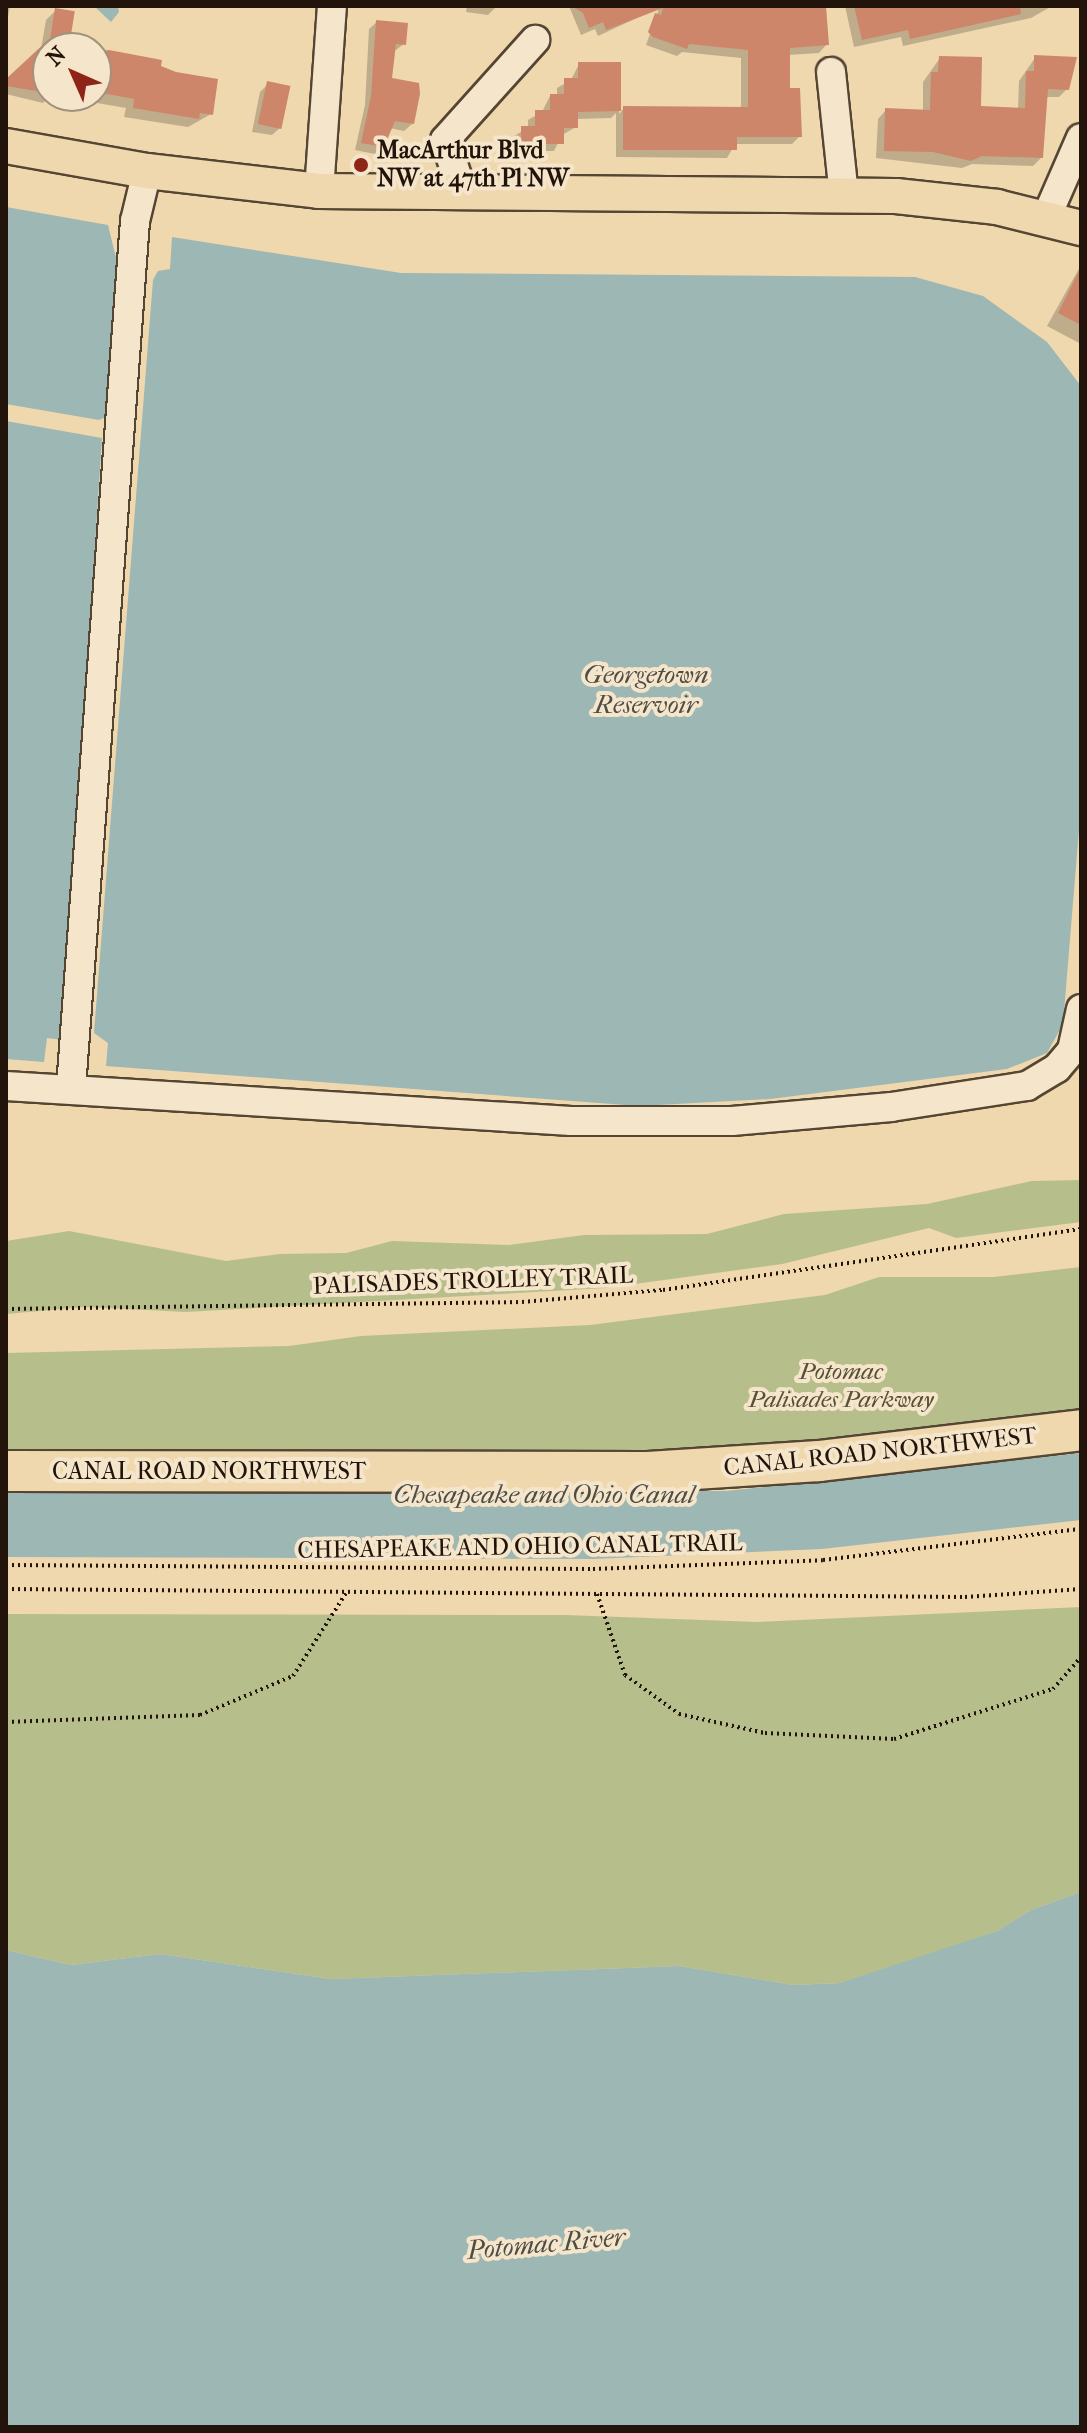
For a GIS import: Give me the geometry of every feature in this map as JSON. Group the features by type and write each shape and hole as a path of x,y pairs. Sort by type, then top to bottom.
{"highway":[{"name":"CANAL ROAD NORTHWEST","path":"6,1471 648,1472 819,1461 1081,1430"}],"main road":[{"path":"6,146 147,171 319,191 844,196 952,200 1081,228"}],"street":[{"path":"319,191 332,6"},
{"path":"463,194 445,140 535,40"},
{"path":"831,72 844,196"},
{"path":"1046,218 1081,138"},
{"path":"71,1088 87,906 135,221 147,171"},
{"path":"6,1086 571,1121 732,1121 891,1107 1027,1086 1057,1068 1072,1050 1081,1009"}],"path":[{"name":"PALISADES TROLLEY TRAIL","path":"6,1309 522,1302 663,1290 1081,1229"},
{"name":"CHESAPEAKE AND OHIO CANAL TRAIL","path":"6,1565 593,1569 823,1560 1081,1529"},
{"path":"6,1589 965,1597 1081,1589"},
{"path":"6,1722 200,1715 293,1676 347,1592"},
{"path":"597,1594 625,1675 679,1714 765,1733 894,1739 1053,1689 1081,1657"}],"green space":[{"path":"1081,1180 1081,1222 956,1238 929,1228 782,1264 605,1288 186,1312 84,1307 6,1314 6,1241 69,1231 226,1261 280,1254 346,1253 392,1241 509,1245 584,1235 707,1234 784,1214 927,1204 1032,1181"},
{"name":"Potomac Palisades Parkway","path":"1081,1267 1081,1413 985,1428 687,1455 6,1457 6,1353 289,1346 361,1336 590,1325 825,1295 879,1277 994,1277"},
{"path":"1081,1607 1081,1892 1031,1910 997,1931 896,1967 840,1983 793,1985 679,1966 331,1979 160,1954 71,1965 6,1950 6,1614 565,1615 757,1622"}],"water":[{"path":"94,6 118,6 119,12 111,22"},
{"path":"6,207 108,225 118,266 106,417 99,420 6,404"},
{"name":"Georgetown Reservoir","path":"172,237 401,273 915,277 983,296 1047,342 1081,386 1081,806 1063,1024 1047,1053 1007,1069 770,1099 639,1106 106,1066 108,1043 94,1033 153,280 158,271 170,269"},
{"path":"6,421 102,438 63,1040 47,1038 44,1062 6,1059"},
{"name":"Chesapeake and Ohio Canal","path":"1081,1453 1081,1520 822,1549 593,1559 6,1557 6,1493 726,1491"},
{"name":"Potomac River","path":"1081,1892 1081,2427 6,2427 6,1950 71,1965 160,1954 331,1979 679,1966 793,1985 840,1983 997,1931 1031,1910"}],"building":[{"path":"572,6 826,6 829,45 790,48 790,88 800,88 802,137 737,137 737,150 623,150 623,106 748,107 748,50 689,44 687,49 653,37 648,32 655,13 661,15 663,8 606,30 603,22 589,28 583,13"},
{"path":"854,6 1020,6 1021,14 910,39 908,30 862,40"},
{"path":"55,8 75,11 71,32 51,32"},
{"path":"376,20 408,23 406,45 396,44 392,78 419,83 420,94 414,124 395,121 384,147 361,143 371,96"},
{"path":"112,51 162,60 161,66 176,72 218,79 213,115 200,113 199,119 133,108 134,99 112,95"},
{"path":"32,55 32,90 6,86 6,79"},
{"path":"1034,55 1077,57 1069,90 1048,89 1043,158 982,156 971,161 933,152 884,151 885,108 930,110 931,72 938,72 939,56 982,57 981,106 1025,108 1026,71 1034,71"},
{"path":"578,62 621,62 621,111 578,112 578,128 564,128 564,144 521,144 521,126 535,126 535,110 550,110 550,94 564,94 564,78 578,78"},
{"path":"267,81 290,86 281,129 258,124"},
{"path":"1081,267 1081,325 1058,313"}],"place":[{"name":"MacArthur Blvd NW at 47th Pl NW","path":"361,165"}]}
